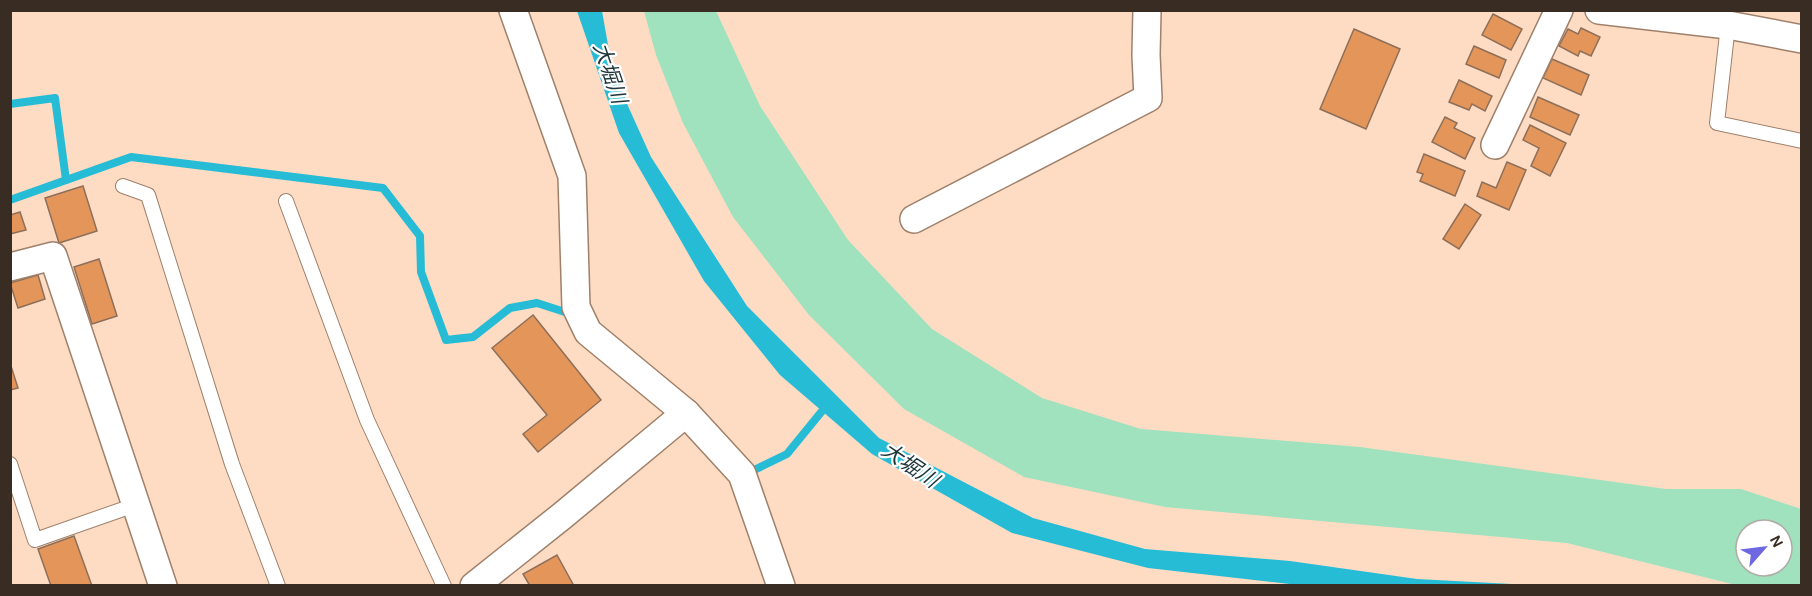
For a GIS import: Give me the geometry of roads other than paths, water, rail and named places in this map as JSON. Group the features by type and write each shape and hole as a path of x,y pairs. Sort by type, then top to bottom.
{"street":[{"path":"513,10 572,176 576,307 588,332 686,413 742,474 781,585"},
{"path":"914,219 1148,98 1147,10"},
{"path":"1495,145 1559,10"},
{"path":"1599,10 1728,25 1802,39"},
{"path":"10,267 53,256 163,585"},
{"path":"474,585 562,516 686,413"}],"lane":[{"path":"1728,25 1717,123 1802,141"},
{"path":"123,186 148,195 232,464 278,585"},
{"path":"286,201 367,420 444,585"},
{"path":"10,464 35,540 135,505"}],"water":[{"name":"大堀川","path":"577,11 602,11 610,56 628,106 651,157 747,306 879,438 1033,518 1145,549 1290,561 1417,579 1530,585 1307,586 1148,568 1012,533 872,454 780,375 704,281 619,133"}],"waterway":[{"path":"10,104 55,98 66,180"},
{"path":"10,200 131,157 383,188 420,236 421,272 446,340 473,337 510,308 537,303 568,313"},
{"path":"748,470 750,472 787,454 827,405"}]}
